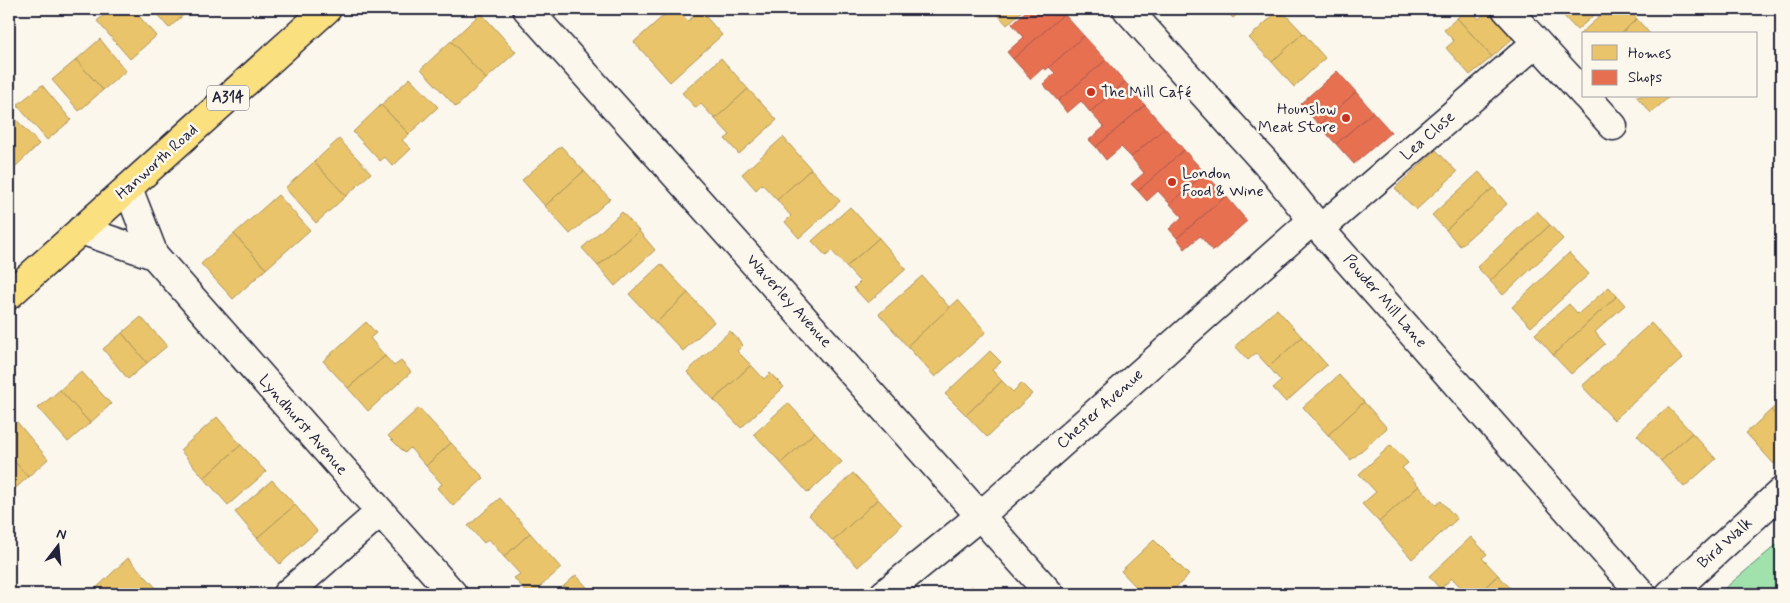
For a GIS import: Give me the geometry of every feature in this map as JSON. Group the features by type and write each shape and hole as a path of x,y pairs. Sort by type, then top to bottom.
{"main road":[{"name":"Hanworth Road","path":"9,295 327,9"}],"street":[{"name":"Waverley Avenue","path":"527,9 1050,594"},
{"name":"Powder Mill Lane","path":"1127,9 1274,172 1316,225 1642,594"},
{"path":"1506,9 1582,92"},
{"name":"Lea Close","path":"1316,225 1536,43"},
{"path":"1588,98 1613,126"},
{"name":"Lyndhurst Avenue","path":"128,188 154,255 454,594"},
{"name":"Chester Avenue","path":"884,594 981,515 1316,225"},
{"name":"Lyndhurst Avenue","path":"81,230 154,255"},
{"name":"Bird Walk","path":"1670,594 1781,492"},
{"path":"287,594 380,512"}],"green space":[{"path":"1781,541 1781,594 1718,594"}],"building: Homes":[{"path":"111,9 133,9 156,36 130,59 97,21"},
{"path":"152,9 188,9 189,10 169,28"},
{"path":"671,9 677,9 688,21 700,10 722,35 670,82 634,42"},
{"path":"993,9 1024,9 1007,25"},
{"path":"1224,9 1243,9 1233,18"},
{"path":"1280,9 1303,33 1272,62 1249,38"},
{"path":"1467,9 1470,9 1479,19 1488,10 1513,38 1492,57 1457,18"},
{"path":"1562,9 1601,9 1577,30 1559,11"},
{"path":"1608,9 1628,9 1637,19 1622,32 1582,32"},
{"path":"481,13 516,52 486,79 451,41"},
{"path":"1457,18 1492,57 1470,75 1446,48 1454,41 1444,30"},
{"path":"1637,19 1648,32 1622,32"},
{"path":"1303,33 1325,58 1294,87 1272,62"},
{"path":"100,39 126,71 103,90 76,60"},
{"path":"451,41 486,79 456,107 421,69"},
{"path":"721,58 748,89 715,119 701,104 696,108 682,93"},
{"path":"76,60 103,90 79,111 52,80"},
{"path":"410,78 438,107 409,134 381,105"},
{"path":"42,85 71,120 47,140 17,105"},
{"path":"748,89 777,120 739,154 725,139 730,135 715,119"},
{"path":"1638,98 1668,98 1651,113"},
{"path":"381,105 409,134 402,140 411,149 393,166 385,157 380,161 353,132"},
{"path":"11,114 39,144 15,167 9,160 9,117"},
{"path":"783,137 811,169 777,200 762,184 756,190 742,174"},
{"path":"339,139 371,173 346,196 314,162"},
{"path":"561,146 584,171 545,206 522,180"},
{"path":"1436,150 1457,172 1416,210 1395,188"},
{"path":"9,160 15,167 9,172"},
{"path":"314,162 346,196 316,223 285,188"},
{"path":"811,169 840,201 799,238 785,222 791,216 777,200"},
{"path":"584,171 610,199 570,234 545,206"},
{"path":"1479,172 1493,188 1446,230 1432,215"},
{"path":"1493,188 1507,204 1460,246 1446,230"},
{"path":"278,195 310,230 266,269 234,234"},
{"path":"850,207 879,238 846,267 832,251 826,256 812,241"},
{"path":"1537,211 1550,225 1490,281 1477,267"},
{"path":"622,212 639,231 598,266 582,248"},
{"path":"1550,225 1563,239 1503,295 1490,281"},
{"path":"639,231 655,250 615,286 598,266"},
{"path":"234,234 266,269 233,299 201,264"},
{"path":"879,238 906,269 868,303 854,288 860,282 846,267"},
{"path":"1569,253 1589,274 1531,327 1512,307"},
{"path":"661,264 688,293 656,323 629,294"},
{"path":"922,276 950,308 907,346 879,314"},
{"path":"1609,287 1617,296 1553,355 1535,334 1569,304 1578,314"},
{"path":"688,293 714,322 683,351 656,323"},
{"path":"1617,296 1625,305 1595,332 1605,344 1571,374 1553,355"},
{"path":"958,300 986,332 935,377 907,346"},
{"path":"1277,309 1302,337 1269,367 1256,353 1248,360 1235,346"},
{"path":"141,317 167,346 147,363 122,333"},
{"path":"366,322 376,333 370,338 385,356 348,388 323,361"},
{"path":"1651,323 1683,358 1614,420 1582,386"},
{"path":"730,331 743,345 737,351 751,365 714,400 687,372"},
{"path":"122,333 147,363 128,379 103,349"},
{"path":"1302,337 1327,365 1286,402 1273,388 1281,381 1269,367"},
{"path":"990,351 1001,362 992,370 1002,381 966,415 945,394"},
{"path":"385,356 394,366 401,361 411,372 368,411 348,388"},
{"path":"751,365 764,379 770,373 784,387 741,428 714,400"},
{"path":"81,371 111,404 90,423 60,390"},
{"path":"1339,375 1364,402 1328,435 1303,407"},
{"path":"1002,381 1013,392 1021,383 1032,394 987,437 966,415"},
{"path":"60,390 90,423 68,442 38,408"},
{"path":"1781,401 1781,421 1771,410"},
{"path":"1364,402 1387,428 1351,460 1328,435"},
{"path":"788,403 815,432 781,463 754,434"},
{"path":"1668,407 1692,433 1661,461 1637,435"},
{"path":"419,408 451,443 426,466 410,448 405,453 388,436"},
{"path":"1771,410 1781,421 1781,457 1774,464 1746,433"},
{"path":"217,417 241,445 204,478 180,450"},
{"path":"17,422 48,459 28,477 9,455 9,429"},
{"path":"815,432 842,462 808,493 781,463"},
{"path":"1692,433 1716,459 1684,487 1661,461"},
{"path":"451,443 484,478 453,506 437,488 442,484 426,466"},
{"path":"241,445 266,472 228,505 204,478"},
{"path":"1391,445 1408,463 1402,468 1419,486 1379,522 1362,504 1376,492 1359,474"},
{"path":"9,455 28,477 9,494"},
{"path":"853,473 878,499 833,541 809,515"},
{"path":"272,480 295,505 257,538 235,512"},
{"path":"1419,486 1436,505 1441,501 1457,519 1412,559 1379,522"},
{"path":"500,498 530,533 504,557 489,539 484,543 468,526"},
{"path":"878,499 902,525 858,567 833,541"},
{"path":"295,505 317,531 280,564 257,538"},
{"path":"530,533 561,568 532,594 528,594 514,578 520,574 504,557"},
{"path":"1471,537 1487,554 1482,558 1498,575 1478,594 1467,594 1452,578 1440,589 1429,576"},
{"path":"1154,540 1189,575 1169,594 1143,594 1121,571"},
{"path":"128,558 162,594 90,594"},
{"path":"576,575 593,594 555,594"},
{"path":"1498,575 1515,593 1519,588 1526,594 1478,594"},
{"path":"972,586 979,594 963,594"}],"building: Shops":[{"path":"1028,9 1060,9 1064,14 1013,59 1007,52 1024,37 1012,24"},
{"path":"1064,14 1084,36 1046,70 1043,68 1031,79 1013,59"},
{"path":"1084,36 1106,60 1058,101 1043,84 1055,73 1049,67"},
{"name":"The Mill Café","path":"1106,60 1125,82 1090,112 1081,101 1067,113 1058,101"},
{"path":"1337,71 1356,92 1319,125 1300,104"},
{"path":"1125,82 1145,105 1096,147 1089,140 1104,127 1090,112"},
{"name":"Hounslow Meat Store","path":"1356,92 1373,112 1336,144 1319,125"},
{"path":"1145,105 1165,128 1131,157 1121,147 1106,160 1096,147"},
{"path":"1373,112 1391,132 1354,164 1336,144"},
{"path":"1165,128 1184,150 1138,191 1131,184 1144,173 1131,157"},
{"name":"London Food & Wine","path":"1184,150 1205,173 1170,204 1158,191 1147,201 1138,191"},
{"path":"1205,173 1226,196 1177,238 1169,229 1182,217 1170,204"},
{"path":"1226,196 1247,221 1213,251 1200,236 1185,249 1177,238"}],"place":[{"name":"The Mill Café","path":"1091,92"},
{"name":"Hounslow Meat Store","path":"1346,118"},
{"name":"London Food & Wine","path":"1172,182"}]}
